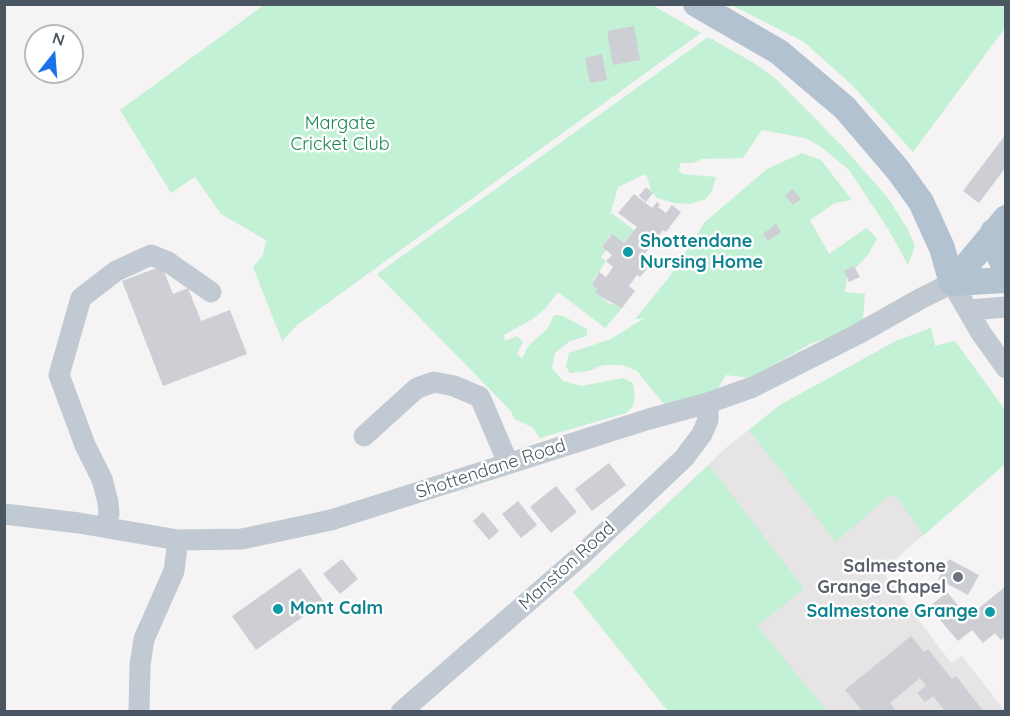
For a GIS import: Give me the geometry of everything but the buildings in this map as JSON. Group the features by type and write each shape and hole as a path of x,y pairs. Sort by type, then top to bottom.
{"main road":[{"path":"696,4 779,52 844,108 898,170 921,202 942,248 952,283"},
{"path":"952,283 999,225"},
{"path":"999,225 998,253 1005,270"},
{"path":"952,283 1005,280"}],"street":[{"path":"106,527 109,514 102,479 85,445 59,375 81,298 116,271 151,255 168,262 211,292"},
{"path":"952,283 981,333 1005,368"},
{"name":"Shottendane Road","path":"4,514 106,527 178,540 242,539 331,520 649,419 708,404 753,387 952,283"},
{"path":"969,310 1005,307"},
{"path":"364,436 417,388 434,382 454,386 480,397 508,464"},
{"name":"Manston Road","path":"401,711 584,553 684,458 702,434 708,420 708,404"},
{"path":"139,711 140,665 144,639 174,571 178,540"}],"shaded area":[{"path":"931,328 935,346 955,341 1005,410 1005,464 882,571 951,663 962,656 1005,711 668,711 573,592 727,447 780,405 896,341"}],"green space":[{"name":"Margate Cricket Club","path":"264,5 652,5 701,33 297,325 282,341 253,267 263,255 266,240 221,214 195,177 171,193 120,110"},
{"path":"731,5 1005,5 1005,28 913,152 852,85 804,42"},
{"path":"708,37 754,63 776,79 844,148 888,198 907,228 915,246 908,265 888,229 849,170 820,146 805,138 762,130 743,158 702,159 693,163 680,163 679,171 683,174 716,177 712,191 706,199 690,204 674,203 657,198 651,191 647,176 643,175 618,187 610,215 612,213 634,230 624,243 611,234 602,247 606,250 601,257 606,261 594,279 596,293 607,302 614,305 615,303 622,308 605,328 558,292 545,309 534,318 504,335 505,341 517,336 523,342 517,353 522,359 528,346 548,328 554,315 563,316 587,329 587,336 570,341 555,353 552,368 563,381 581,386 623,378 633,383 635,399 633,406 626,413 540,438 532,427 514,419 511,411 377,274"},
{"path":"802,153 821,160 852,200 835,203 810,220 829,254 866,228 877,238 868,255 847,277 845,292 865,294 863,320 840,334 812,343 750,378 726,375 718,388 698,400 669,406 663,403 637,371 622,365 603,365 589,371 570,373 566,367 569,353 611,339 643,319 635,319 670,276 705,222 767,169"},
{"path":"931,328 935,346 955,341 1005,410 1005,464 924,535 897,498 890,495 836,542 749,430 780,405 896,341"},
{"path":"709,465 804,589 757,626 827,711 668,711 573,592"}],"place":[{"name":"Shottendane Nursing Home","path":"628,252"},
{"name":"Salmestone Grange Chapel","path":"958,577"},
{"name":"Mont Calm","path":"278,609"},
{"name":"Salmestone Grange","path":"990,612"}]}
